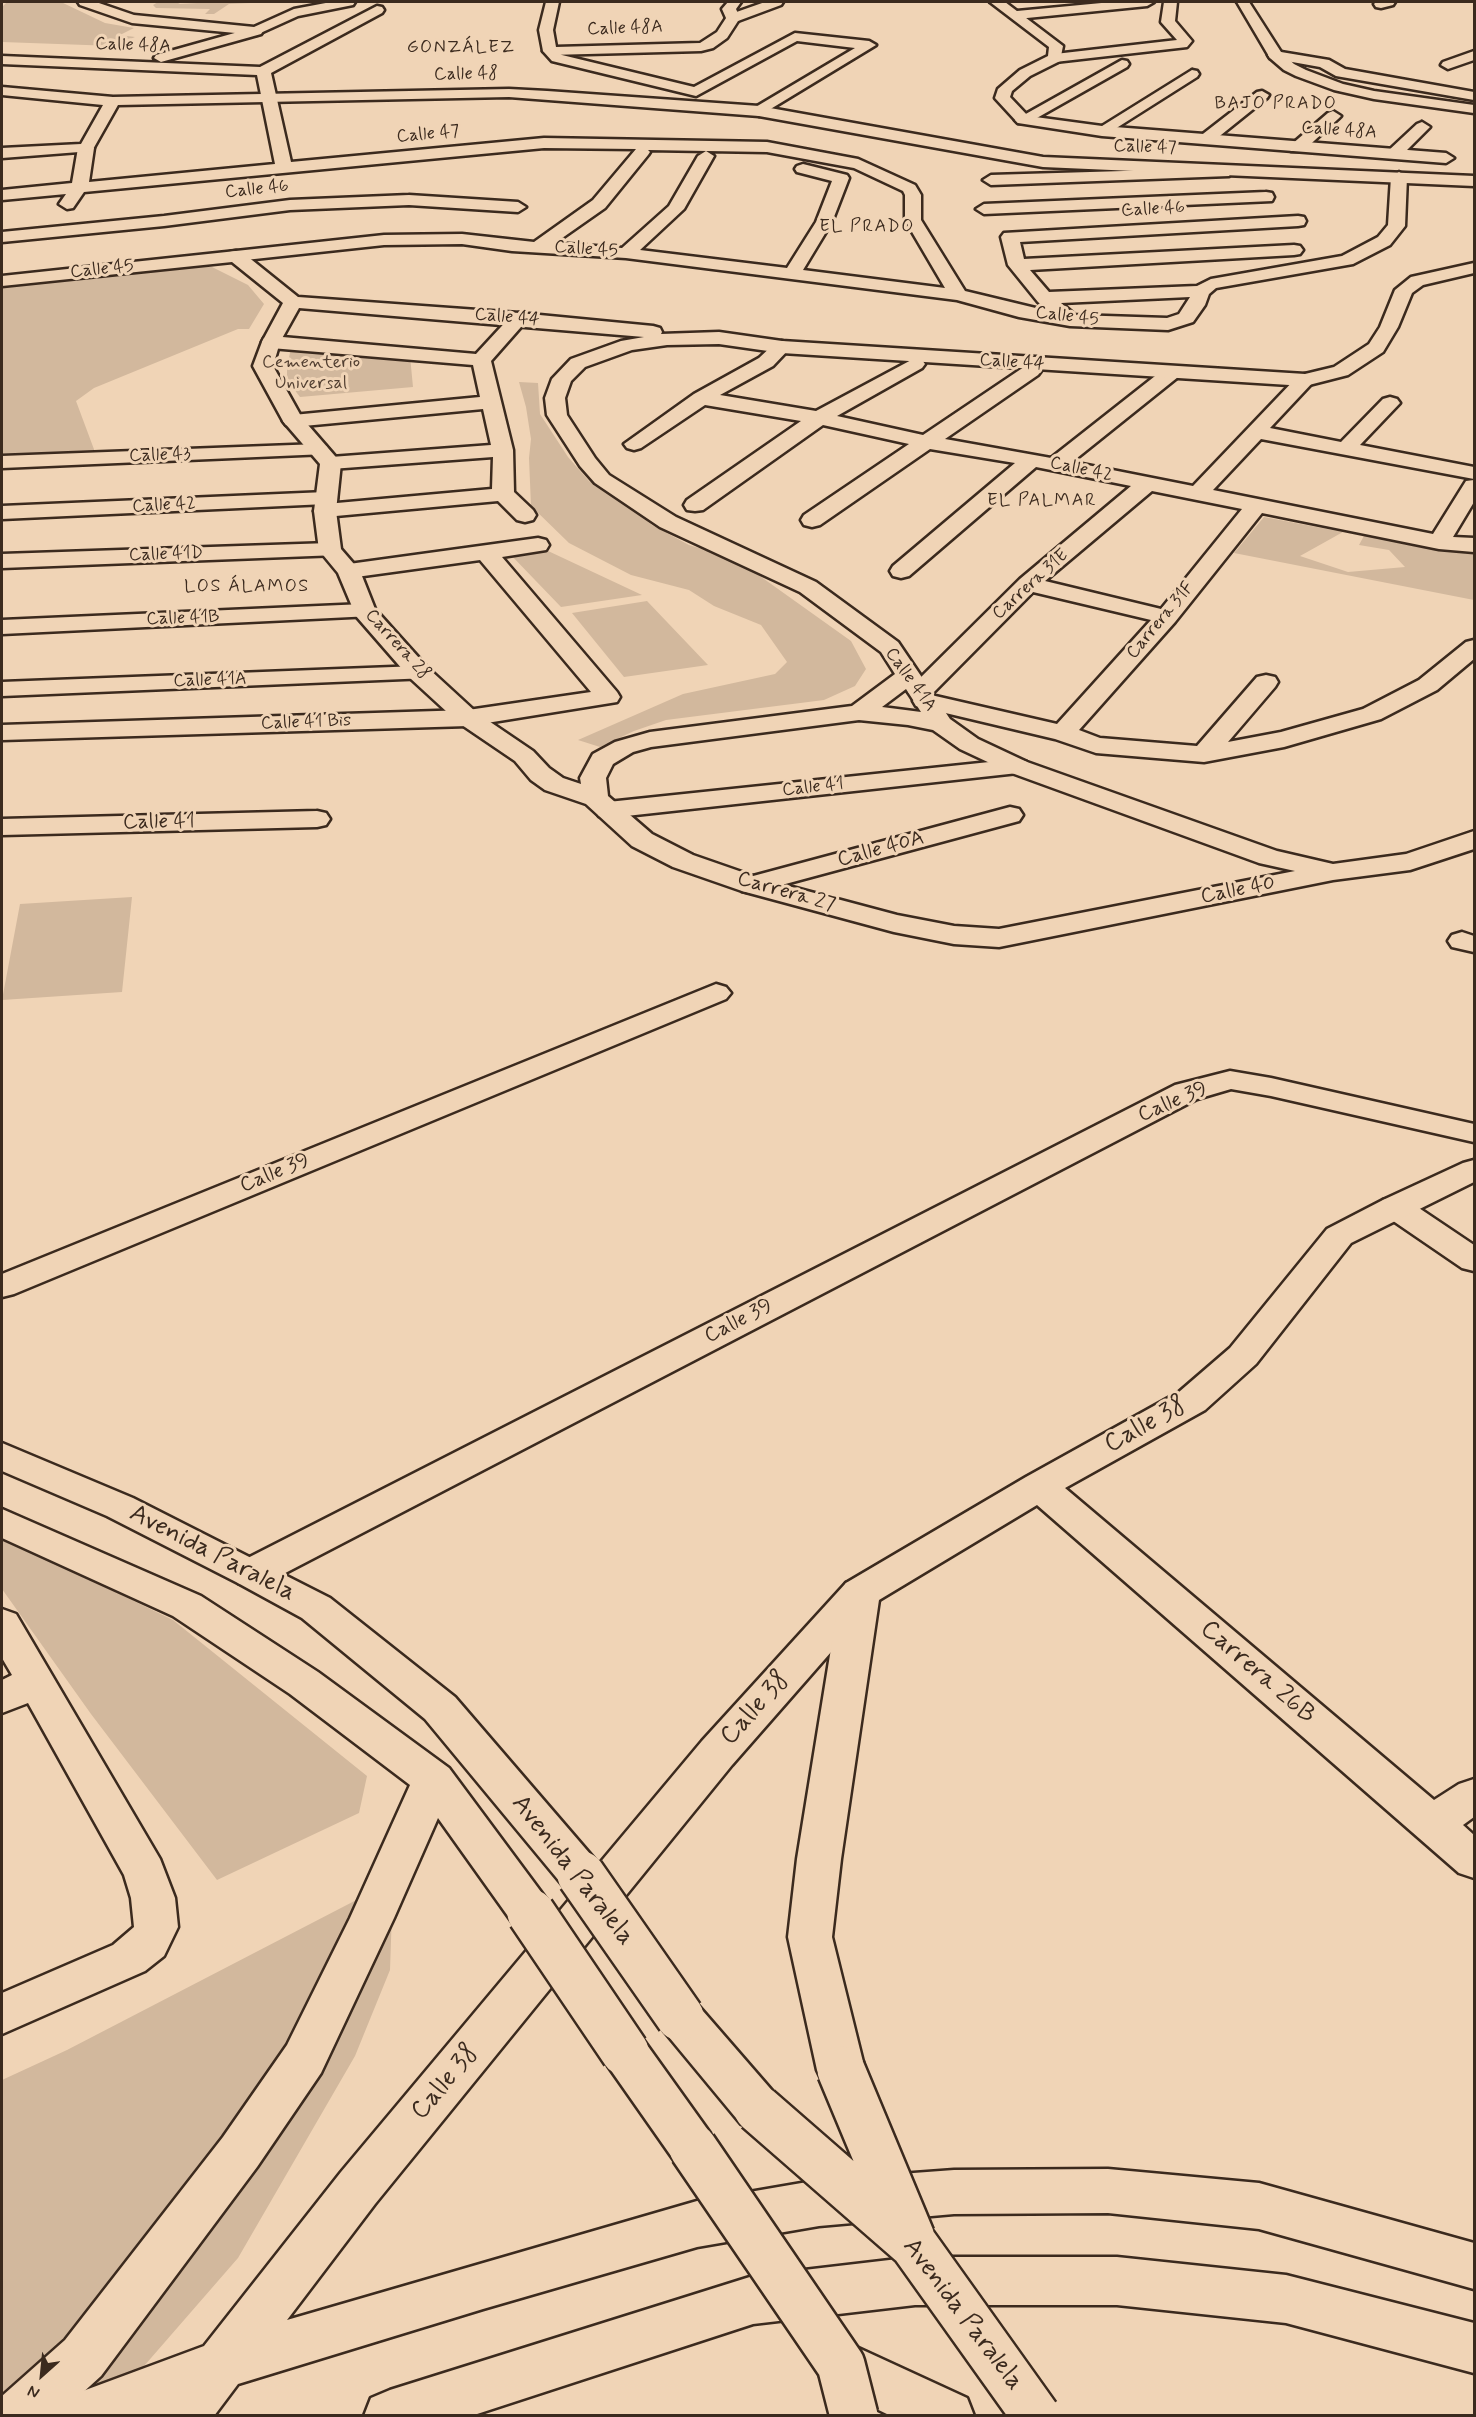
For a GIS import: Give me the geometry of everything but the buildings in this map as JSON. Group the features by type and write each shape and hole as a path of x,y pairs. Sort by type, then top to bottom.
{"street":[{"path":"85,2 132,19 256,31"},
{"path":"133,65 256,31 294,13 348,2"},
{"path":"552,2 546,30 550,51 557,58 693,99 795,37 868,45 759,111"},
{"path":"734,2 729,9 733,18 776,2"},
{"path":"997,2 1056,46 1055,58"},
{"path":"1017,15 1147,2"},
{"path":"1122,64 1023,120 1002,98 1005,89 1025,73 1055,58 1182,44 1185,41 1163,23 1170,2"},
{"path":"1243,2 1275,55 1295,70 1339,87 1396,99 1474,109"},
{"path":"284,168 263,71 377,10"},
{"name":"Calle 48A","path":"550,51 701,47 722,35 733,18"},
{"path":"1042,34 1062,32"},
{"path":"1275,55 1324,63 1341,73 1474,96"},
{"path":"1448,65 1474,55"},
{"name":"Calle 48A","path":"2,60 263,71"},
{"path":"1102,132 1192,74"},
{"name":"Calle 48","path":"2,92 113,101 509,93 693,99 819,120"},
{"path":"1205,140 1262,94"},
{"path":"45,233 80,186 86,148 113,101"},
{"path":"1297,148 1333,116"},
{"name":"Calle 47","path":"819,120 983,153 1098,166 1474,181"},
{"name":"Calle 48A","path":"1023,120 1102,132 1463,159"},
{"path":"1394,154 1422,127"},
{"name":"Calle 47","path":"2,195 544,143 767,147 858,164 909,188 913,195 913,220 958,295"},
{"path":"578,143 642,152 747,159 841,178 819,231 792,274"},
{"path":"2,153 86,148"},
{"path":"540,246 600,204 642,152"},
{"path":"626,252 676,209 706,156"},
{"path":"1098,166 1117,177 1195,257 1229,279"},
{"path":"991,180 1223,174"},
{"path":"1044,298 1201,291 1211,284 1229,279 1347,260 1384,241 1396,226 1399,177"},
{"path":"984,208 1266,197"},
{"name":"Calle 46","path":"2,237 290,205 409,200 518,207 462,239"},
{"name":"Calle 46","path":"1017,265 1010,237 1298,221"},
{"path":"449,256 462,239"},
{"name":"Calle 45","path":"2,281 384,240 462,239 489,244 626,252 958,295 1019,311 1070,320 1168,324 1186,318 1196,305 1201,291"},
{"path":"1017,265 1195,257 1310,248"},
{"path":"236,256 293,302 271,342 263,366 293,422 325,457 330,550"},
{"path":"1017,265 1044,298 1070,320"},
{"path":"1197,494 1305,380 1341,370 1376,348 1389,327 1404,290 1417,280 1474,268"},
{"name":"Calle 44","path":"293,302 519,319 719,338 782,347 1305,380"},
{"path":"481,360 519,319"},
{"name":"Calle 44","path":"578,363 628,345 667,339 719,338"},
{"path":"271,342 481,360"},
{"path":"634,444 707,394 766,362 782,347"},
{"path":"481,360 503,450 503,494 525,515"},
{"name":"Calle 41A","path":"578,363 562,379 555,398 557,415 587,462 602,479 668,522 808,587 890,648 941,724 969,744 1018,767 1269,857 1333,872"},
{"path":"694,505 819,418 915,364"},
{"path":"812,520 1031,371"},
{"path":"1055,465 1171,373"},
{"name":"Calle 42","path":"707,394 926,442 1032,460 1439,542 1474,545"},
{"path":"293,422 492,402"},
{"path":"1344,450 1390,403"},
{"path":"1257,432 1474,473"},
{"name":"Calle 43","path":"2,462 325,457 503,450"},
{"path":"901,571 1032,460"},
{"name":"Carrera 31E","path":"859,713 918,689 1028,584 1147,484"},
{"path":"1439,542 1474,486"},
{"name":"Calle 42","path":"2,513 326,504 503,494"},
{"name":"Carrera 31F","path":"1064,733 1167,617 1256,506"},
{"path":"349,571 538,545"},
{"name":"Calle 41D","path":"2,561 330,550"},
{"name":"Carrera 28","path":"330,550 349,571 364,611 419,673 468,718 524,756 540,774 554,784 601,804"},
{"name":"Calle 41 Bis","path":"2,733 468,718 608,697 485,551"},
{"path":"1028,584 1167,617"},
{"name":"Calle 41B","path":"2,627 364,611"},
{"path":"918,689 1064,733 1096,745 1204,754 1284,739 1372,714 1428,685 1474,647"},
{"name":"Calle 41A","path":"2,689 419,673"},
{"path":"1204,754 1266,682"},
{"path":"601,804 593,778 602,759 624,747 650,740 859,713 908,717 941,724"},
{"name":"Calle 41","path":"601,804 1018,767"},
{"name":"Carrera 27","path":"601,804 642,840 683,861 752,885 894,924 954,935 999,938"},
{"name":"Calle 40A","path":"752,885 1010,815"},
{"name":"Calle 41","path":"2,827 317,819"},
{"name":"Calle 40","path":"999,938 1333,872 1410,862 1474,839"},
{"path":"1269,857 1281,864 1285,874 1283,878 1272,884"},
{"name":"Calle 39","path":"2,1286 716,993"},
{"name":"Calle 39","path":"252,1573 1186,1092 1230,1080 1271,1087 1474,1133"},
{"name":"Calle 38","path":"182,2415 358,2188 717,1753 860,1593 1039,1486 1192,1401 1242,1356 1339,1236 1474,1170"},
{"path":"1395,1207 1474,1260"},
{"name":"Avenida Paralela","path":"2,1456 120,1507 316,1608 440,1708 581,1875 680,2017 758,2109 914,2245 1036,2415"},
{"name":"Carrera 26B","path":"1039,1486 1474,1860"},
{"path":"2,1523 187,1606 304,1683 434,1780 531,1913 841,2365 854,2415"},
{"path":"860,1593 819,1859 810,1937 841,2070 914,2245"},
{"path":"2,1624 19,1689 145,1872 153,1898 156,1927 148,1943 129,1958 2,2014"},
{"path":"18,2415 83,2358 240,2152 304,2059 372,1918 434,1780"},
{"path":"1432,1823 1474,1796"},
{"path":"83,2415 219,2365 483,2285 697,2224 819,2203 954,2192 1108,2191 1259,2206 1474,2266"},
{"path":"390,2415 753,2300 915,2281 1117,2281 1286,2299 1474,2348"},
{"path":"841,2365 948,2415"}],"green space":[{"path":"7,2 61,2 105,23 134,28 120,35 135,37 114,46 2,42 2,7"},
{"path":"158,2 180,4 272,2 229,4 214,14 205,14 210,9 156,8 153,5"},
{"path":"190,266 212,267 248,285 264,304 249,329 238,329 94,388 76,401 95,452 2,456 2,287"},
{"name":"Cementerio Universal","path":"291,348 410,356 413,387 300,397 287,380"},
{"path":"519,382 538,383 540,414 568,457 589,481 622,500 652,525 689,545 736,559 851,641 866,669 855,686 824,700 666,720 634,731 600,747 578,740 683,694 775,674 787,662 761,625 714,606 689,590 631,575 569,543 531,506 529,458 531,439"},
{"path":"1264,517 1343,532 1300,556 1348,572 1405,567 1389,550 1359,545 1365,534 1474,554 1474,600 1234,553"},
{"path":"546,550 642,595 561,607 509,553"},
{"path":"647,601 708,665 624,677 572,613"},
{"path":"132,897 122,992 2,1000 20,904"},
{"path":"2,1537 173,1620 367,1776 359,1813 217,1880 91,1714 2,1589"},
{"path":"393,1881 390,1970 355,2056 238,2258 131,2381 5,2411 2,2405 2,2080 67,2050"}],"district":[{"name":"GONZÁLEZ","path":"461,48"},
{"name":"BAJO PRADO","path":"1276,104"},
{"name":"EL PRADO","path":"867,227"},
{"name":"EL PALMAR","path":"1042,501"},
{"name":"LOS ÁLAMOS","path":"247,587"}]}
